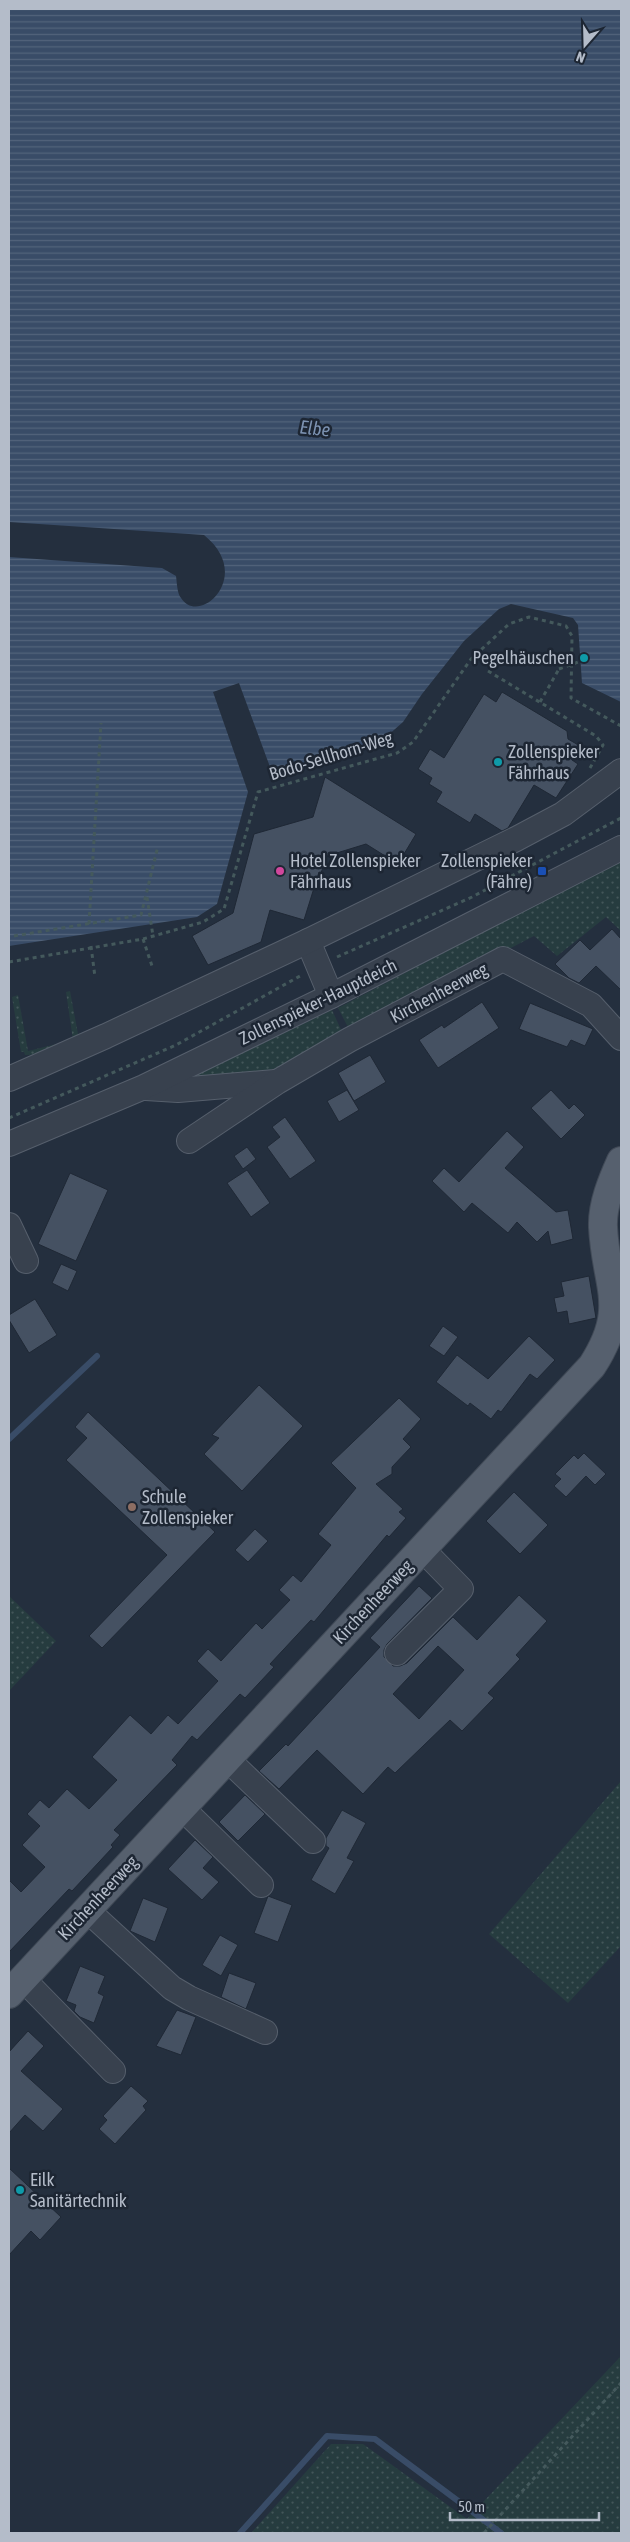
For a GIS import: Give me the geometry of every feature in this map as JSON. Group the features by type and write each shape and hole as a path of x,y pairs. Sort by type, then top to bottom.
{"main road":[{"name":"Kirchenheerweg","path":"16,1986 580,1381 607,1341 613,1324 614,1290 605,1243 604,1214 608,1194 621,1161"}],"street":[{"path":"9,1079 308,941 516,839 563,814 621,771"},
{"name":"Zollenspieker-Hauptdeich","path":"9,1144 144,1087 331,996 621,848"},
{"path":"308,941 331,996"},
{"name":"Kirchenheerweg","path":"190,1141 277,1082 349,1040 503,959 592,1005 621,1038"},
{"name":"Kirchenheerweg","path":"144,1087 178,1090 277,1082"},
{"path":"9,1225 26,1260"},
{"path":"397,1653 461,1589 422,1549"},
{"path":"227,1759 313,1841"},
{"path":"182,1808 261,1885"},
{"path":"87,1910 172,1988 189,1998 265,2032"},
{"path":"16,1986 113,2071"}],"path":[{"name":"Bodo-Sellhorn-Weg","path":"9,962 91,946 143,939 203,922 224,909 258,792 397,752 414,742 471,659 509,624 517,620 529,617 566,626 572,636 571,698 621,726"},
{"path":"540,702 559,669 578,662"},
{"path":"488,671 596,736 603,745 590,764 585,798"},
{"path":"88,924 101,723"},
{"path":"9,1118 176,1045 318,965 472,897 621,818"},
{"path":"14,936 141,915 158,846"},
{"path":"146,894 153,936"},
{"path":"143,939 152,966"},
{"path":"91,946 95,977"},
{"path":"484,2533 621,2383"}],"green space":[{"path":"621,860 621,931 606,917 557,956 534,936 350,1031 338,1008"},
{"path":"70,991 78,1034 99,1029 49,1054 25,1055 24,1052 21,1052 12,997 18,995 28,1051 73,1040 66,992"},
{"path":"332,1010 343,1034 272,1073 184,1081"},
{"path":"9,1596 56,1641 9,1691"},
{"path":"621,1781 621,1946 568,2003 489,1934"},
{"path":"621,2356 621,2533 251,2533 331,2444 363,2444 467,2519"}],"water":[{"name":"Elbe","path":"9,9 621,9 621,702 582,683 578,625 573,618 511,604 499,609 464,641 422,694 403,722 386,737 273,775 239,683 213,692 248,792 217,904 197,917 9,946 9,557 162,568 176,576 181,598 189,605 199,606 210,602 218,593 224,581 224,566 218,551 204,535 9,522"}],"building":[{"name":"Zollenspieker Fährhaus","path":"502,692 567,731 568,739 580,746 572,760 578,764 556,798 534,785 508,828 502,831 475,814 470,823 436,802 442,792 429,784 432,778 418,769 430,749 444,758 484,694 496,702"},
{"name":"Hotel Zollenspieker Fährhaus","path":"325,777 416,834 398,864 366,844 327,856 321,873 319,872 304,920 270,910 261,942 208,965 192,936 233,913 254,834 313,817"},
{"path":"612,929 621,939 621,990 596,966 579,983 569,978 555,964 580,940 590,950"},
{"path":"482,1002 499,1028 438,1068 419,1040 442,1025 444,1028"},
{"path":"530,1003 593,1029 585,1046 571,1040 567,1047 519,1029"},
{"path":"370,1055 386,1082 354,1101 338,1073"},
{"path":"347,1090 359,1110 339,1122 327,1101"},
{"path":"551,1090 569,1109 574,1104 585,1115 561,1139 531,1108"},
{"path":"285,1117 316,1161 290,1179 267,1147 280,1137 272,1127"},
{"path":"507,1131 524,1147 505,1168 556,1212 568,1210 573,1239 551,1245 548,1231 537,1242 517,1222 508,1233 472,1203 464,1212 432,1181 444,1168 459,1182"},
{"path":"247,1147 256,1159 243,1169 234,1156"},
{"path":"247,1170 270,1203 251,1217 227,1183"},
{"path":"70,1173 108,1190 76,1261 38,1244"},
{"path":"61,1264 77,1271 68,1291 52,1283"},
{"path":"589,1276 596,1318 569,1324 567,1311 557,1313 554,1298 564,1296 561,1282"},
{"path":"35,1299 57,1335 29,1353 9,1320 9,1315"},
{"path":"443,1326 458,1337 444,1356 429,1346"},
{"path":"529,1336 555,1360 537,1379 530,1374 501,1412 498,1410 491,1419 470,1403 468,1406 436,1382 457,1355 488,1379"},
{"path":"259,1385 303,1426 242,1491 204,1454 219,1438 212,1435"},
{"path":"399,1398 421,1419 403,1439 411,1447 392,1467 392,1474 376,1484 403,1509 399,1512 406,1518 389,1537 387,1535 314,1622 311,1620 270,1664 274,1667 245,1698 240,1694 197,1740 192,1736 172,1760 177,1765 114,1830 120,1835 111,1845 113,1847 72,1891 69,1889 9,1952 9,1880 21,1892 45,1867 22,1845 40,1826 27,1814 40,1800 49,1808 67,1789 89,1809 117,1780 92,1757 130,1715 151,1734 168,1715 178,1724 218,1681 197,1661 208,1649 221,1661 256,1623 262,1629 290,1600 279,1590 293,1575 301,1582 331,1545 318,1534 356,1488 331,1463"},
{"path":"88,1412 215,1532 102,1648 89,1636 167,1555 66,1460 87,1438 75,1427"},
{"path":"584,1453 606,1474 595,1485 586,1476 566,1497 554,1486 561,1479 555,1474 574,1455 578,1459"},
{"path":"514,1492 548,1525 520,1554 486,1521"},
{"path":"255,1529 268,1541 248,1562 235,1550"},
{"path":"419,1586 432,1598 387,1644 384,1650 384,1657 393,1666 407,1663 453,1617 477,1640 519,1595 547,1621 516,1655 520,1659 488,1693 494,1698 462,1731 450,1720 395,1773 388,1767 363,1794 317,1750 279,1789 259,1771 286,1744 288,1746 380,1647 370,1638","holes":["438,1646 464,1670 419,1719 393,1694"]},
{"path":"245,1795 265,1814 238,1841 219,1822"},
{"path":"342,1810 366,1823 347,1858 354,1861 335,1894 311,1880 329,1848 326,1846 326,1838"},
{"path":"195,1840 213,1857 203,1868 219,1882 202,1900 168,1869"},
{"path":"268,1896 292,1905 278,1942 254,1933"},
{"path":"143,1898 168,1908 155,1942 130,1931"},
{"path":"220,1935 238,1945 221,1976 202,1965"},
{"path":"80,1966 105,1976 98,1993 104,1996 94,2023 80,2017 74,2011 76,2005 66,2001"},
{"path":"229,1973 256,1983 246,2009 221,1997"},
{"path":"177,2010 196,2017 181,2055 156,2046"},
{"path":"28,2031 44,2046 21,2071 63,2109 43,2131 25,2115 9,2133 9,2052"},
{"path":"131,2086 148,2101 143,2106 146,2110 115,2144 99,2129 107,2120 103,2116"},
{"name":"Eilk Sanitärtechnik","path":"9,2168 61,2217 40,2240 31,2231 9,2255"}],"waterway":[{"path":"9,1439 97,1356"},
{"path":"240,2533 327,2436 375,2439 501,2533"}],"place":[{"name":"Pegelhäuschen","path":"584,658"},
{"name":"Zollenspieker Fährhaus","path":"498,762"},
{"name":"Hotel Zollenspieker Fährhaus","path":"280,871"},
{"name":"Zollenspieker (Fähre)","path":"542,871"},
{"name":"Schule Zollenspieker","path":"132,1507"},
{"name":"Eilk Sanitärtechnik","path":"20,2190"}]}
